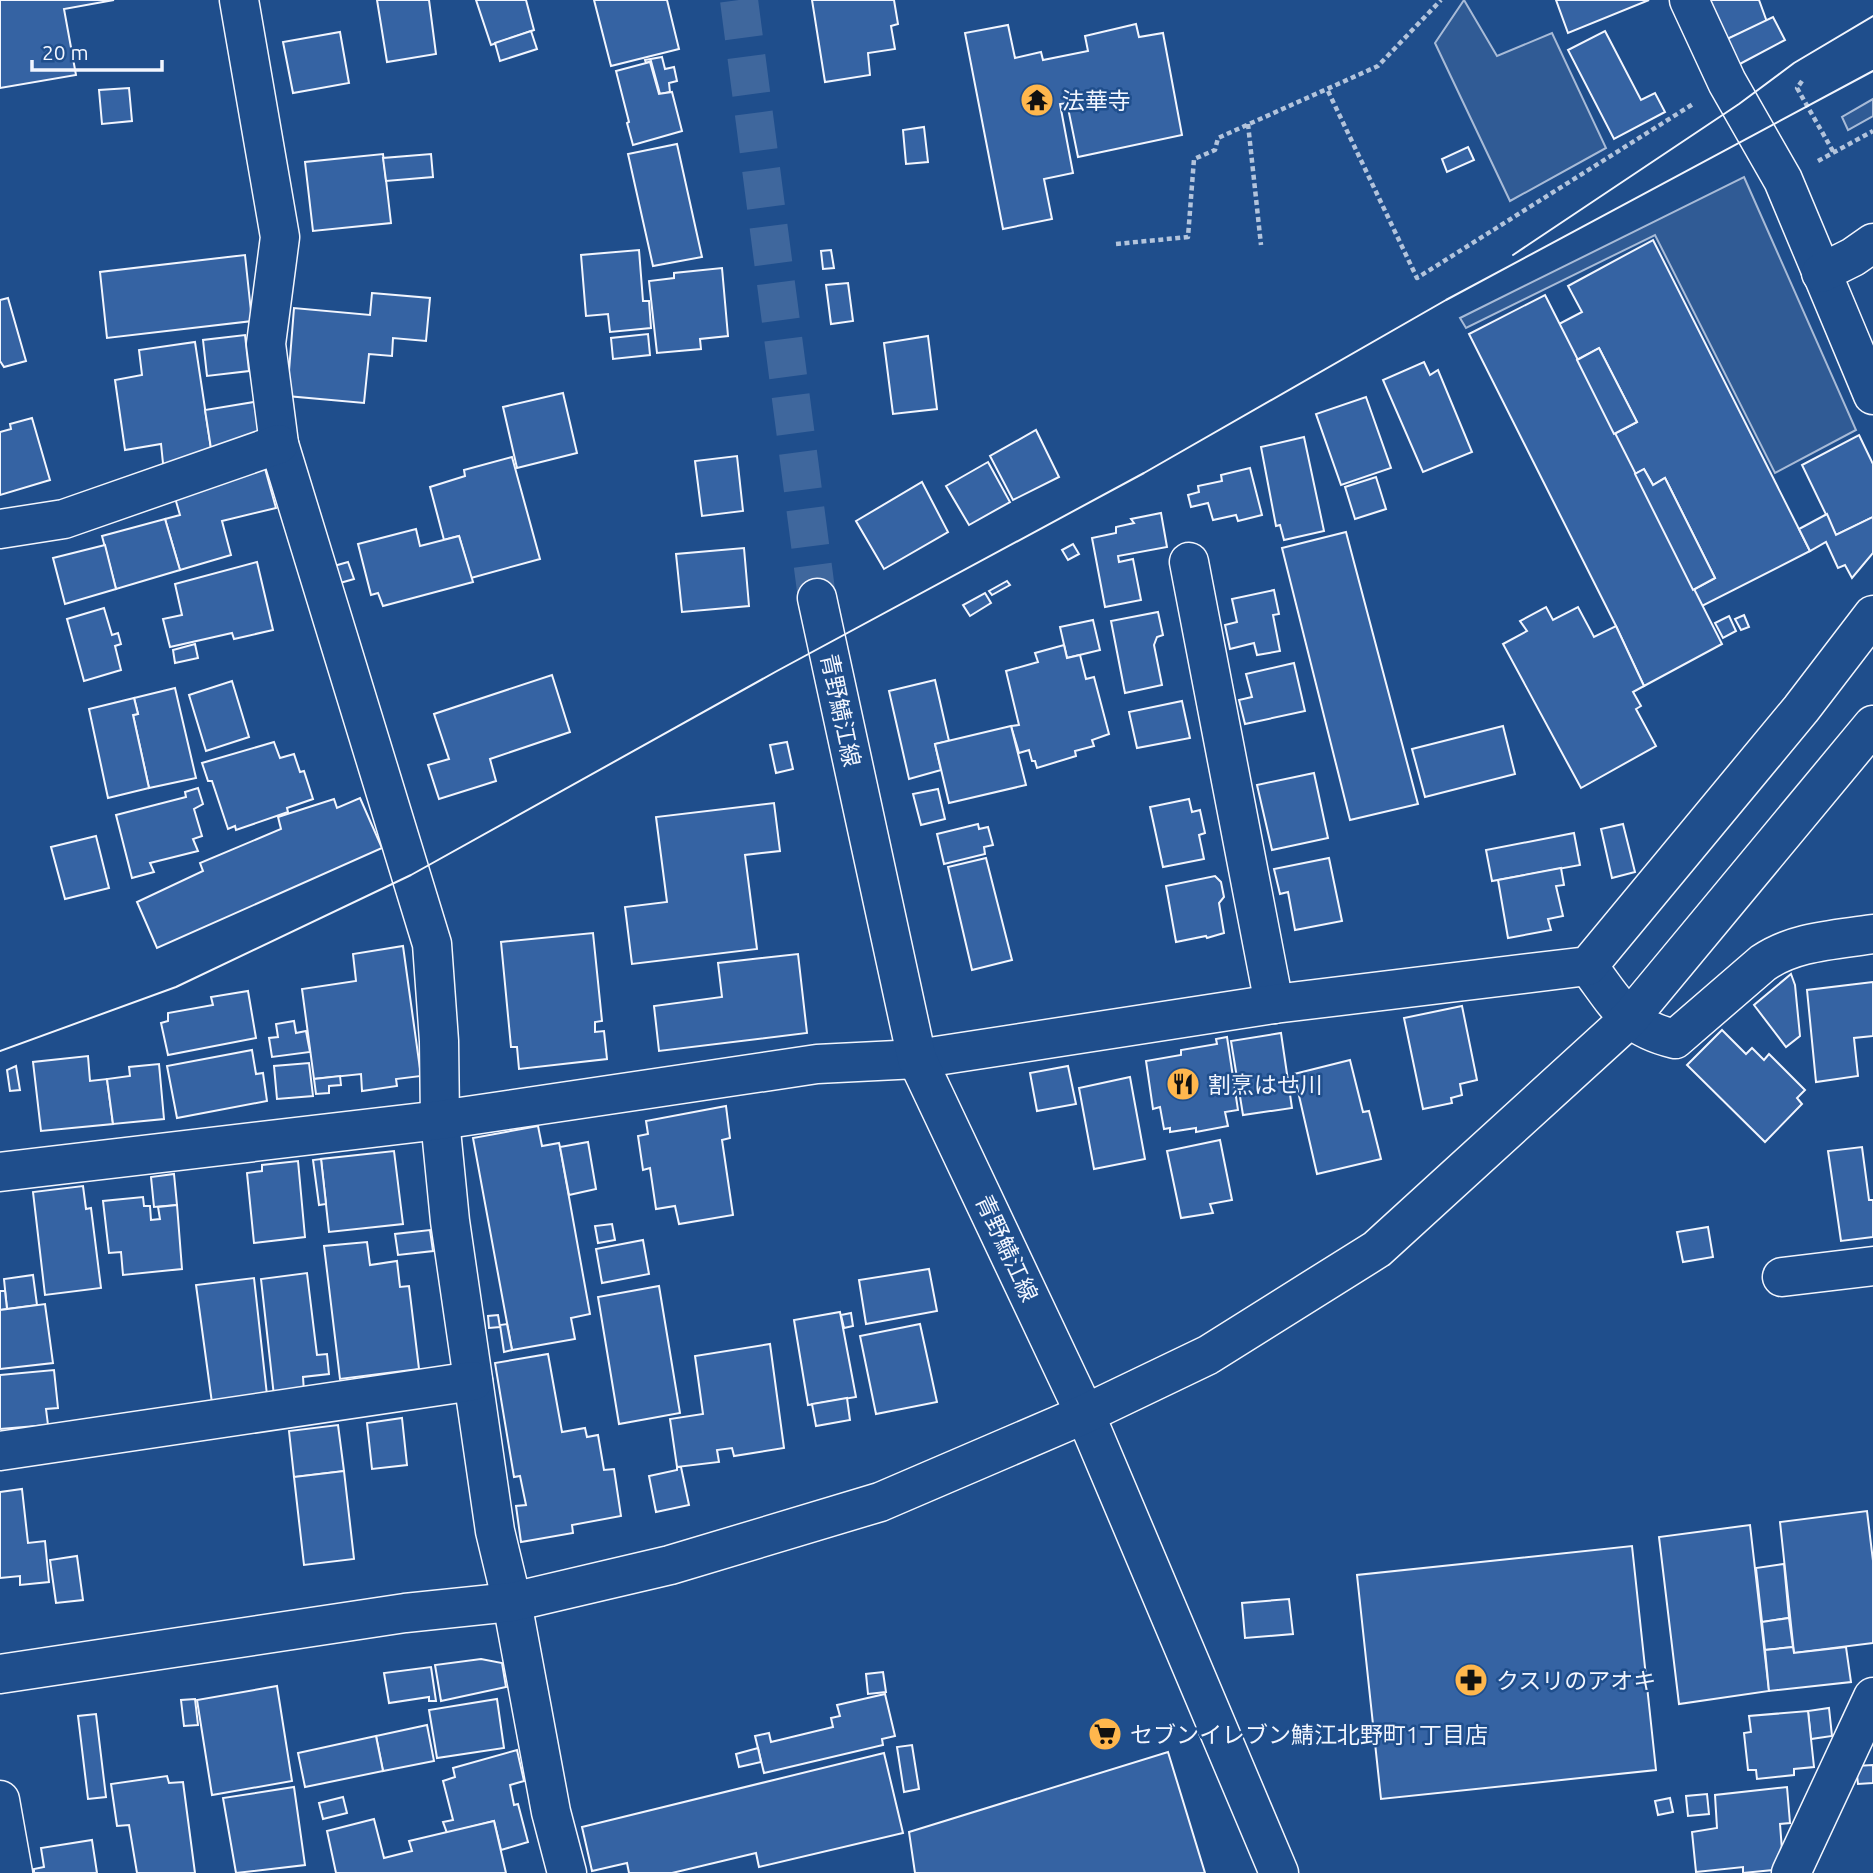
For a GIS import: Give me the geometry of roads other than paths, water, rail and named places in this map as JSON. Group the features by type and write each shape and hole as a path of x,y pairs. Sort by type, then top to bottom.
{"street":[{"path":"239,0 280,237 266,344 279,444 432,944 439,1041 440,1120 450,1221 473,1381 495,1531 512,1602 551,1812 567,1873"},
{"path":"1689,0 1727,82 1783,180 1873,395"},
{"path":"1821,273 1853,257 1873,243"},
{"path":"0,529 64,519 279,444"},
{"path":"1189,562 1274,1004"},
{"name":"青野鯖江線","path":"817,598 917,1059 1085,1415 1279,1873"},
{"path":"0,1172 440,1120 817,1064 917,1059 1274,1004 1588,966 1801,709 1873,615"},
{"path":"0,1674 405,1613 512,1602 670,1565 880,1502 1085,1415 1208,1354 1377,1249 1629,1019 1873,725"},
{"path":"1588,966 1629,1019 1650,1033 1675,1039 1779,952 1793,947 1873,934"},
{"path":"1782,1277 1873,1266"},
{"path":"0,1451 473,1381"},
{"path":"1791,1873 1873,1697"},
{"path":"0,1800 13,1873"}],"tunnel":[{"path":"739,0 817,598"}],"tram line":[{"path":"1513,255 1739,104 1794,63 1873,16"},
{"path":"0,1051 176,987 411,875 777,671 1144,473 1446,300 1873,71"}],"place":[{"name":"法華寺","path":"1037,100"},
{"name":"割烹はせ川","path":"1183,1084"},
{"name":"クスリのアオキ","path":"1471,1680"},
{"name":"セブンイレブン鯖江北野町1丁目店","path":"1105,1734"}]}
